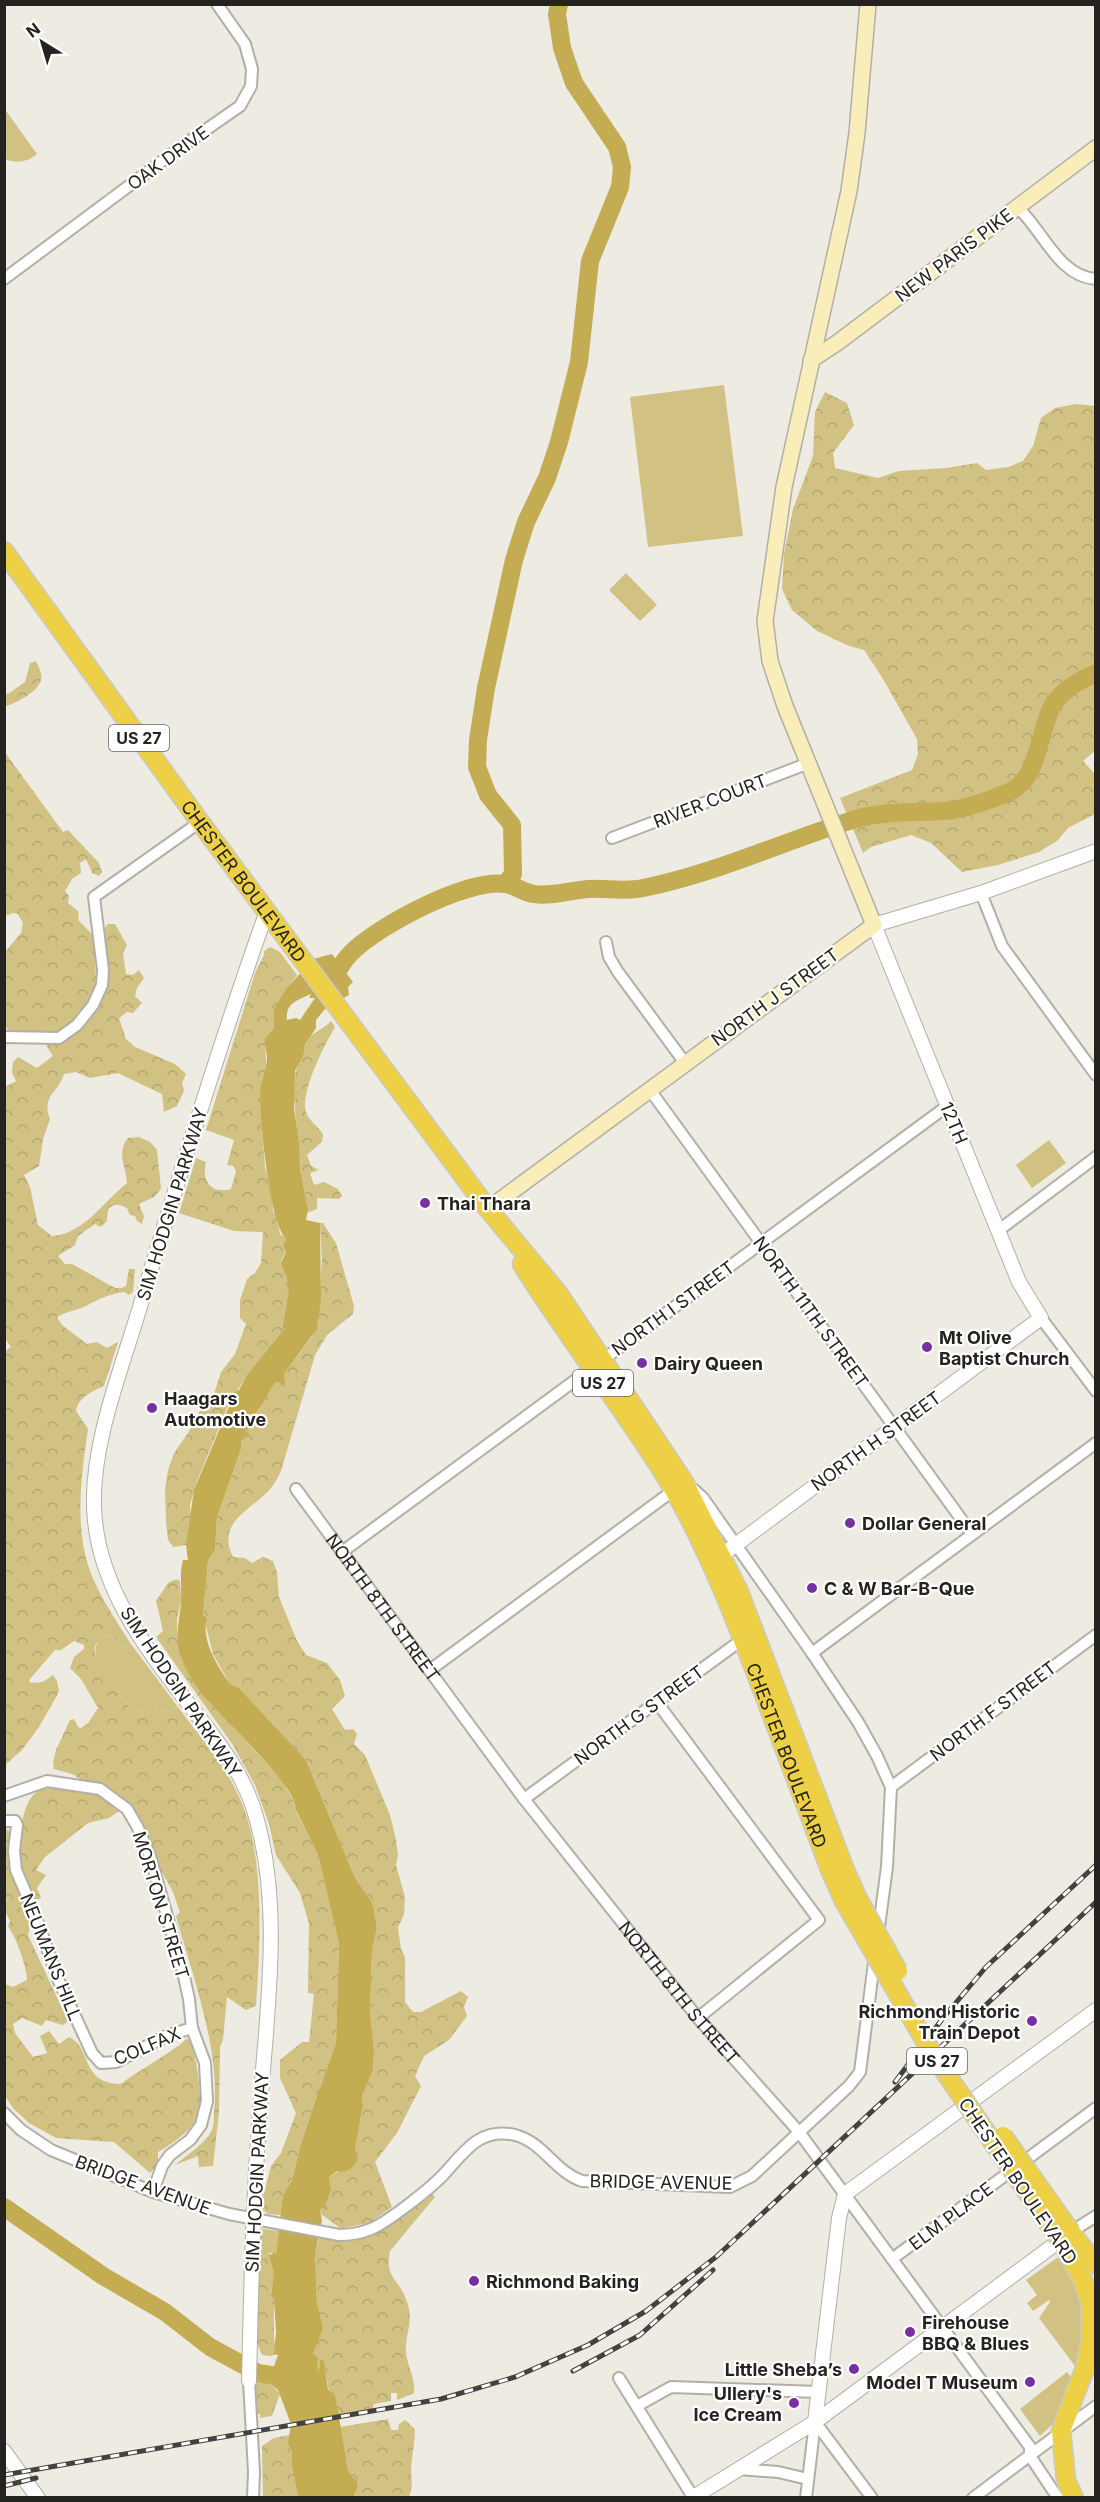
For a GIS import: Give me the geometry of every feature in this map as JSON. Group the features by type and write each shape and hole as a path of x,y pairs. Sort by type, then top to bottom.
{"highway":[{"name":"CHESTER BOULEVARD","path":"4,551 200,822 488,1209 546,1303 598,1363 679,1486 722,1554 749,1635 838,1871 844,1901 932,2054 971,2101 1066,2236 1095,2265"},
{"name":"CHESTER BOULEVARD","path":"1061,2431 1085,2368 1091,2339 1090,2301 1066,2236"},
{"name":"US 27","path":"1061,2431 1066,2480 1074,2498"}],"main road":[{"path":"868,4 857,133 849,191 783,487 765,621 770,661 785,706 874,925"},
{"name":"NEW PARIS PIKE","path":"811,360 1095,148"},
{"name":"NORTH J STREET","path":"488,1209 874,925"}],"street":[{"name":"OAK DRIVE","path":"4,279 240,106 251,86 252,69 245,44 217,4"},
{"path":"1017,207 1027,216 1063,262 1074,271 1095,279"},
{"name":"RIVER COURT","path":"612,838 808,763"},
{"path":"4,1037 59,1038 85,1017 99,993 103,970 94,897 200,822"},
{"name":"NORTH J STREET","path":"874,925 981,894 1095,851"},
{"path":"981,894 1002,946 1095,1075"},
{"name":"SIM HODGIN PARKWAY","path":"253,2498 254,2472 249,2381 250,2336 258,2220 270,1939 268,1889 260,1829 251,1800 232,1763 144,1644 121,1605 110,1580 100,1546 94,1501 100,1445 126,1353 242,980 272,918"},
{"name":"12TH","path":"874,925 946,1107 999,1230 1018,1282 1041,1318"},
{"path":"606,942 609,957 618,972 685,1063"},
{"name":"NORTH 11TH STREET","path":"650,1090 896,1426 972,1534"},
{"name":"NORTH I STREET","path":"342,1552 946,1107"},
{"path":"999,1230 1095,1157"},
{"path":"1041,1318 1095,1390"},
{"name":"NORTH H STREET","path":"722,1554 1041,1318"},
{"path":"812,1653 1095,1443"},
{"path":"430,1670 679,1486"},
{"name":"CHESTER BOULEVARD","path":"679,1486 703,1498 722,1554 812,1653 858,1722 891,1788"},
{"name":"NORTH 8TH STREET","path":"296,1489 524,1799 698,2018 799,2132 1030,2447 1030,2456 1058,2498"},
{"name":"NORTH G STREET","path":"524,1799 749,1635"},
{"name":"NORTH F STREET","path":"891,1788 1095,1635"},
{"path":"656,1701 819,1920 698,2018"},
{"name":"MORTON STREET","path":"4,1796 47,1781 66,1782 100,1789 127,1809 144,1839 185,1981 192,2028 205,2063 207,2101 205,2118 190,2140 170,2155 162,2166 153,2192"},
{"name":"BRIDGE AVENUE","path":"4,2113 21,2130 51,2150 153,2192 207,2209 339,2235 356,2233 380,2224 438,2179 469,2144 495,2133 514,2135 528,2140 564,2173 582,2181 730,2187 752,2176 849,2086 860,2072 887,1867 891,1788"},
{"name":"NEUMANS HILL","path":"4,1821 15,1821 17,1825 14,1851 16,1870 88,2047 101,2062"},
{"path":"806,2498 838,2218 844,2194 1095,2011"},
{"name":"COLFAX","path":"101,2062 116,2062 166,2036 192,2028"},
{"name":"ELM PLACE","path":"892,2259 1095,2108"},
{"path":"619,2378 693,2497 815,2422 1095,2216"},
{"path":"637,2406 671,2387 818,2392"},
{"path":"973,2498 1095,2406"},
{"path":"815,2422 872,2498"},
{"path":"4,2451 33,2496"},
{"path":"738,2469 778,2472 808,2479"}],"green space":[{"path":"4,108 37,154 30,159 18,162 5,159"},
{"path":"724,385 743,536 648,547 630,397"},
{"path":"825,392 847,403 854,425 833,453 835,468 878,478 899,471 946,468 977,463 986,470 1008,467 1023,461 1033,446 1041,418 1055,408 1076,404 1095,406 1096,750 1083,761 1095,774 1095,814 1068,828 1058,840 1039,852 998,865 962,872 931,843 911,835 871,847 863,853 840,798 912,770 918,754 917,739 864,650 849,646 817,631 792,610 782,589 784,554 793,509 813,456 815,412"},
{"path":"626,573 657,605 640,621 609,590"},
{"path":"36,661 41,680 36,689 26,697 5,706 5,693 8,694 25,682 30,663"},
{"path":"4,751 63,832 68,830 99,863 102,872 99,876 92,873 86,859 80,863 81,873 72,879 65,891 69,896 68,903 78,911 79,921 94,936 96,983 87,1007 57,1033 9,1032 5,1025 5,952 21,933 23,923 18,914 5,916"},
{"path":"108,924 115,924 127,945 123,953 126,974 133,975 139,970 144,978 135,996 142,1003 133,1013 127,1012 119,1018 126,1039 135,1047 175,1064 186,1074 182,1083 184,1091 177,1106 164,1112 162,1094 118,1073 90,1078 76,1072 64,1074 49,1099 50,1119 43,1139 39,1166 24,1175 30,1187 38,1225 52,1236 63,1234 74,1230 92,1216 127,1183 122,1154 128,1138 139,1137 150,1142 157,1150 161,1189 154,1197 139,1204 144,1216 142,1224 135,1216 130,1215 127,1208 115,1205 108,1209 107,1221 101,1227 95,1224 78,1236 75,1245 58,1256 65,1264 72,1264 115,1288 126,1286 129,1269 135,1269 133,1292 129,1295 124,1292 110,1295 57,1317 62,1325 87,1344 97,1342 107,1348 118,1342 104,1386 83,1399 76,1411 88,1429 80,1507 85,1554 98,1589 131,1644 124,1648 111,1635 99,1640 95,1648 96,1659 110,1683 134,1712 149,1708 168,1712 178,1707 214,1754 237,1792 250,1829 255,1853 259,1905 256,2006 246,2010 227,1997 223,2040 220,2047 219,2112 213,2166 199,2167 198,2156 175,2165 200,2145 212,2130 215,2088 213,2064 204,2013 176,1916 180,1912 172,1890 125,1807 109,1818 88,1823 45,1857 36,1870 46,1875 37,1888 41,1898 35,1901 28,1883 16,1886 31,1921 28,1935 68,2021 63,2025 46,2020 42,2026 22,2018 13,2024 15,2033 33,2057 47,2053 40,2036 49,2031 59,2044 69,2037 81,2048 98,2078 120,2084 186,2039 191,2040 200,2088 199,2114 187,2131 158,2152 158,2163 150,2173 114,2142 56,2138 29,2123 13,2108 5,2096 5,1984 13,1987 27,1980 23,1960 8,1926 10,1921 5,1911 7,1901 4,1891 5,1827 11,1834 20,1831 30,1799 42,1789 76,1792 85,1782 72,1774 54,1769 53,1762 70,1720 74,1719 81,1728 88,1723 98,1708 81,1679 70,1668 74,1657 84,1649 84,1645 74,1641 61,1650 55,1650 29,1680 31,1683 43,1682 53,1675 59,1691 39,1727 22,1750 5,1765 4,1352 11,1347 4,1337 5,1087 16,1081 12,1072 13,1062 18,1057 37,1068 53,1056 46,1045 67,1039 93,1016 107,986 108,958 104,929"},
{"path":"270,947 280,952 297,975 291,983 275,957 270,954 264,955 264,951"},
{"path":"270,954 275,957 291,983 274,1009 274,1028 265,1038 266,1065 260,1100 265,1168 272,1192 273,1211 277,1217 280,1234 286,1239 283,1245 286,1251 281,1261 289,1289 282,1328 285,1328 248,1374 229,1403 197,1481 190,1505 191,1521 186,1545 173,1547 168,1540 166,1522 165,1489 168,1470 174,1453 204,1403 213,1397 221,1372 235,1354 246,1324 240,1318 240,1300 247,1279 255,1273 261,1263 263,1232 234,1231 179,1213 196,1158 206,1162 206,1180 213,1188 231,1189 236,1171 233,1166 227,1165 234,1140 206,1130 255,973 264,955"},
{"path":"331,1021 335,1027 314,1068 305,1103 307,1115 323,1134 322,1142 307,1155 311,1166 319,1170 310,1173 314,1185 324,1182 338,1189 342,1196 339,1199 317,1198 317,1209 306,1213 308,1209 300,1169 293,1084 310,1038"},
{"path":"1049,1140 1066,1163 1032,1188 1016,1165"},
{"path":"320,1223 323,1223 336,1243 354,1306 353,1314 327,1335 315,1355 281,1471 264,1496 233,1525 229,1534 229,1545 233,1557 245,1558 252,1563 263,1557 273,1561 277,1572 279,1597 297,1641 306,1655 327,1663 340,1680 345,1696 332,1709 345,1730 353,1729 357,1734 354,1744 365,1755 390,1815 396,1840 398,1855 396,1865 405,1897 404,1914 398,1928 401,1949 405,1957 405,2002 413,2012 421,2012 461,1991 468,1997 464,2007 467,2016 449,2040 424,2056 415,2076 421,2086 397,2133 375,2162 392,2207 369,2223 344,2228 340,2228 322,2215 320,2210 328,2195 329,2177 358,2159 355,2149 363,2105 362,2096 373,2070 374,2050 370,2012 372,1950 377,1928 372,1902 355,1878 306,1760 239,1688 231,1686 213,1654 203,1615 208,1561 215,1550 217,1517 241,1449 242,1436 246,1436 245,1431 254,1424 252,1420 273,1385 278,1381 284,1385 284,1374 312,1337 318,1324 322,1259"},
{"path":"176,1579 180,1581 181,1600 177,1620 177,1637 181,1658 190,1676 210,1703 281,1779 296,1805 296,1811 318,1855 339,1942 336,2043 320,2088 316,2093 292,2180 283,2195 281,2215 268,2214 262,2209 262,2201 271,2166 281,2153 296,2113 280,2078 280,2060 302,2042 309,2042 314,1994 308,1993 309,1924 300,1893 276,1855 269,1824 255,1785 233,1745 156,1637 163,1631 156,1601 168,1583"},
{"path":"111,1635 124,1648 131,1644 178,1707 168,1712 149,1708 134,1712 105,1678 96,1658 99,1639"},
{"path":"431,2193 435,2197 390,2251 389,2260 391,2273 404,2294 409,2309 406,2352 414,2383 414,2393 397,2400 397,2393 391,2393 391,2401 374,2404 372,2410 338,2416 335,2394 329,2392 324,2361 320,2372 317,2373 318,2358 313,2354 321,2331 317,2304 315,2254 319,2238 337,2240 367,2236 392,2223"},
{"path":"259,2230 279,2231 276,2254 274,2252 267,2254 258,2262"},
{"path":"270,2254 274,2272 271,2295 274,2299 276,2354 271,2356 262,2355 256,2341 258,2262"},
{"path":"1057,2258 1061,2259 1072,2278 1081,2306 1083,2343 1079,2360 1075,2366 1039,2318 1050,2302 1049,2300 1033,2311 1027,2303 1037,2295 1026,2280"},
{"path":"1067,2372 1073,2379 1055,2422 1040,2436 1020,2409"},
{"path":"256,2378 272,2385 280,2394 272,2416 260,2418 260,2414 256,2414"},
{"path":"388,2419 391,2430 398,2430 399,2424 405,2420 415,2429 411,2468 412,2486 409,2497 353,2497 358,2487 357,2481 349,2475 340,2427"},
{"path":"289,2435 298,2497 263,2497 262,2446 274,2438"}],"shaded area":[{"path":"332,954 353,982 348,987 349,995 325,1009 316,1020 316,1028 305,1045 303,1056 295,1071 294,1108 300,1169 308,1209 306,1220 320,1223 321,1299 317,1329 284,1374 285,1386 278,1381 273,1385 252,1419 254,1426 245,1431 250,1434 242,1437 241,1449 217,1517 215,1550 208,1561 203,1615 207,1618 208,1644 226,1678 231,1685 239,1688 306,1760 355,1878 372,1902 377,1928 372,1950 370,2012 374,2050 373,2070 362,2096 363,2105 355,2149 358,2159 349,2169 344,2172 337,2171 329,2177 331,2190 325,2205 328,2209 325,2210 323,2207 320,2210 322,2220 315,2254 317,2304 323,2328 313,2354 318,2358 317,2373 320,2371 320,2360 324,2360 328,2390 335,2394 348,2470 357,2481 358,2487 353,2497 298,2497 292,2453 288,2443 291,2424 278,2390 272,2385 278,2355 274,2354 276,2332 274,2299 271,2296 274,2272 269,2256 274,2252 276,2254 283,2195 292,2180 317,2096 316,2092 320,2088 336,2043 339,1943 318,1855 293,1799 272,1769 200,1691 182,1660 177,1641 181,1571 183,1560 188,1560 186,1545 194,1490 235,1392 239,1390 247,1375 285,1328 282,1329 289,1289 281,1263 286,1252 283,1245 286,1239 280,1230 271,1196 264,1152 260,1094 267,1059 265,1038 274,1028 274,1009 286,989 313,959","holes":["311,994 309,998 315,998 300,1020 296,1018 287,1020 290,1006"]}],"waterway":[{"path":"505,884 513,874 512,825 488,795 477,767 478,740 486,688 514,560 526,522 547,478 559,442 579,362 590,261 620,187 622,167 617,147 574,83 562,48 557,14 559,4"},
{"path":"328,988 347,958 363,943 401,918 468,889 488,884 505,884 541,895 589,889 636,889 698,874 859,818 890,813 953,810 1009,792 1019,786 1033,765 1048,715 1057,699 1072,686 1096,673"},
{"path":"4,2207 103,2276 165,2312 210,2347 258,2373 289,2378"}],"railway":[{"path":"895,2082 943,2018 986,1967 1096,1865"},
{"path":"4,2475 441,2399 515,2377 588,2345 646,2311 716,2257 1096,1902"},
{"path":"573,2371 640,2335 713,2270"},
{"path":"4,2486 36,2478"}],"place":[{"name":"Thai Thara","path":"425,1203"},
{"name":"Mt Olive Baptist Church","path":"927,1347"},
{"name":"Dairy Queen","path":"642,1363"},
{"name":"Haagars Automotive","path":"152,1408"},
{"name":"Dollar General","path":"850,1523"},
{"name":"C & W Bar-B-Que","path":"812,1588"},
{"name":"Richmond Historic Train Depot","path":"1032,2021"},
{"name":"Richmond Baking","path":"474,2281"},
{"name":"Firehouse BBQ & Blues","path":"910,2332"},
{"name":"Little Sheba’s","path":"854,2369"},
{"name":"Model T Museum","path":"1030,2382"},
{"name":"Ullery's Ice Cream","path":"794,2403"}]}
